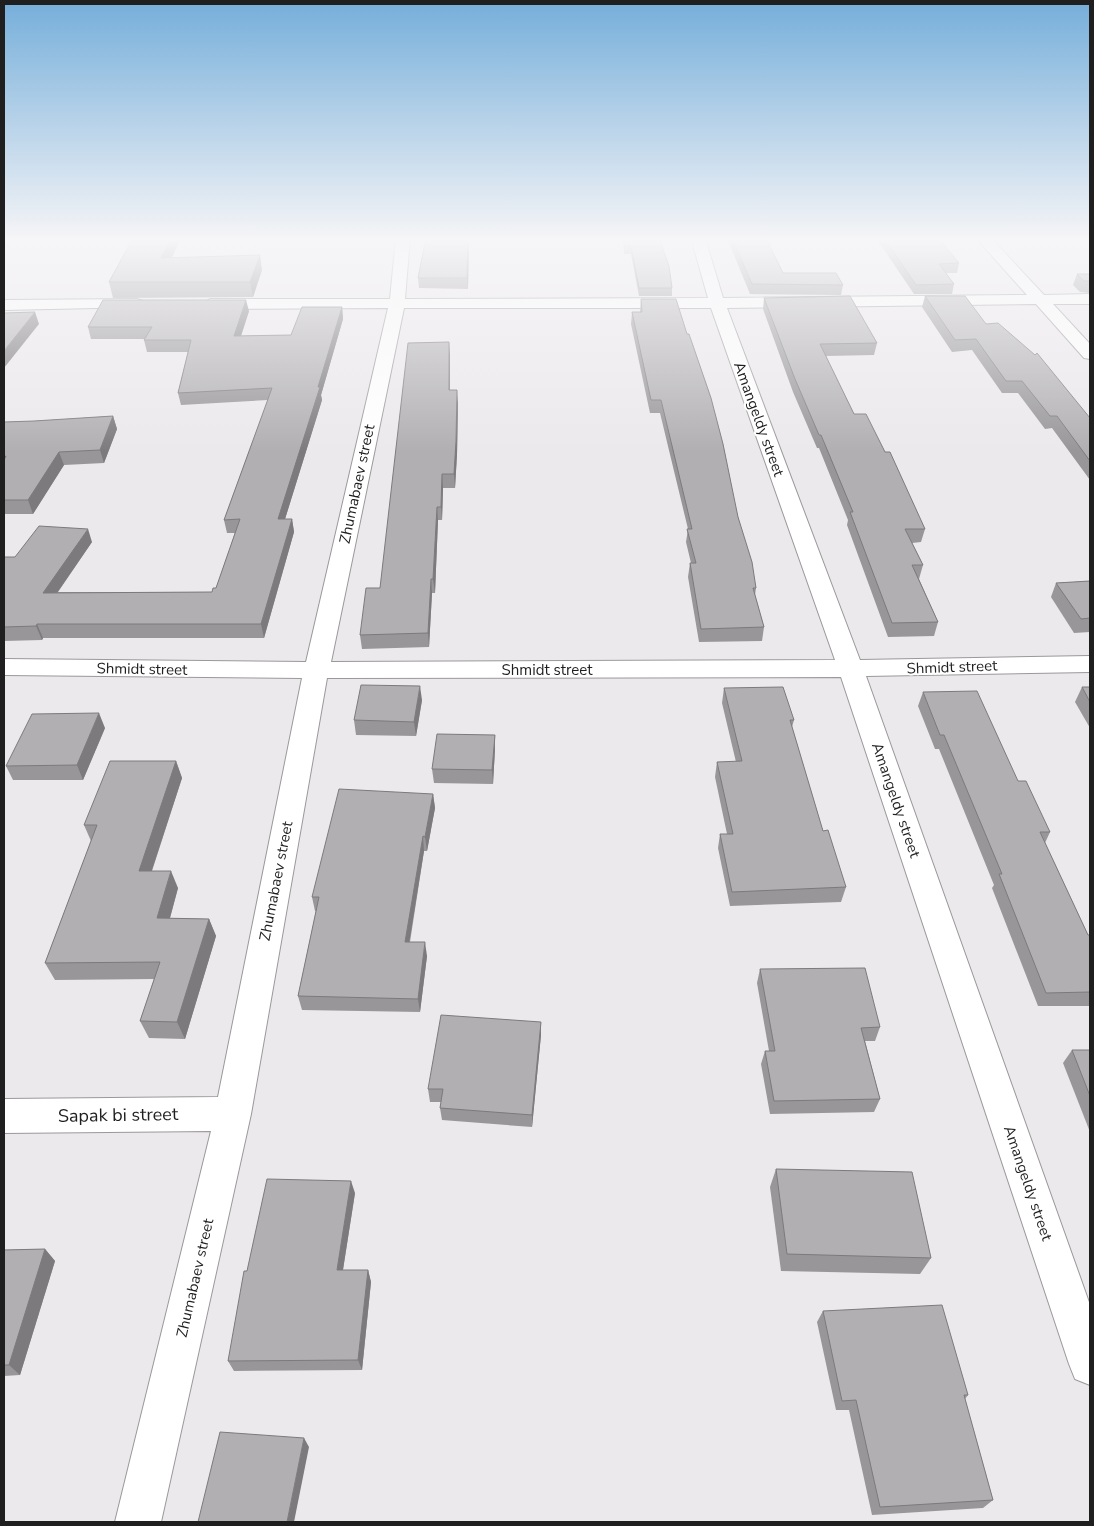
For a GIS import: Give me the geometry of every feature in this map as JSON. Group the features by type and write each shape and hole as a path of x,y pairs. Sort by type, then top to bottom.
{"street":[{"name":"Zhumabaev street","path":"138,1522 233,1114 316,671 395,309"},
{"name":"Amangeldy street","path":"719,309 851,670 1090,1364"},
{"path":"1049,309 1090,354"},
{"name":"Shmidt street","path":"4,667 316,671 851,670 1090,664"},
{"name":"Sapak bi street","path":"4,1116 233,1114"}],"building":[{"path":"98,309 243,309 234,336 291,335 301,309 341,309 318,387 320,387 278,519 292,519 261,624 37,624 36,626 4,627 4,557 15,557 39,526 88,529 43,593 212,592 213,588 216,588 240,519 224,520 272,388 178,393 191,340 144,340 152,327 88,327"},
{"path":"642,309 679,309 687,334 689,334 711,398 723,444 738,517 752,562 756,588 753,588 764,627 701,629 690,563 696,563 687,529 692,529 661,400 651,400 632,312 642,312"},
{"path":"768,309 858,309 877,343 820,344 854,414 866,414 885,452 890,452 925,529 905,529 923,565 912,565 938,622 892,623 850,512 853,512 795,379"},
{"path":"934,309 975,309 986,324 998,323 1035,355 1037,353 1090,418 1090,461 1057,416 1050,416 1022,381 1006,381 976,339 955,340"},
{"path":"35,312 4,351 4,313"},
{"path":"449,342 449,390 457,390 454,474 442,474 441,507 437,507 428,633 360,635 366,588 380,588 408,343"},
{"path":"113,416 100,450 59,452 28,500 4,500 4,460 6,456 4,457 4,422"},
{"path":"1090,581 1090,618 1081,619 1056,583"},
{"path":"361,685 420,686 414,722 354,720"},
{"path":"783,687 794,720 790,720 823,831 828,830 846,887 732,892 720,834 733,834 717,762 742,761 724,688"},
{"path":"1082,687 1090,687 1090,702"},
{"path":"977,691 1018,781 1026,781 1050,832 1040,832 1088,935 1090,935 1090,992 1046,993 999,874 1002,874 944,735 940,735 923,692"},
{"path":"99,713 77,765 6,766 32,714"},
{"path":"437,734 495,735 492,770 432,769"},
{"path":"110,761 176,761 139,871 171,871 157,918 209,919 177,1022 140,1021 160,962 45,963 97,825 84,825"},
{"path":"339,789 433,794 425,837 423,836 405,942 425,942 418,999 298,996 319,897 312,897"},
{"path":"865,968 880,1027 861,1028 880,1099 774,1101 765,1051 775,1051 760,969"},
{"path":"441,1015 541,1022 532,1115 440,1108 443,1089 428,1089"},
{"path":"1072,1050 1090,1050 1090,1096"},
{"path":"776,1169 912,1172 931,1258 787,1254"},
{"path":"267,1179 351,1181 337,1270 368,1270 358,1360 228,1361 244,1271 247,1271"},
{"path":"45,1249 9,1365 4,1365 4,1250"},
{"path":"942,1305 968,1395 964,1395 993,1500 880,1507 856,1400 842,1401 823,1311"},
{"path":"220,1432 304,1438 287,1522 198,1522"}]}
